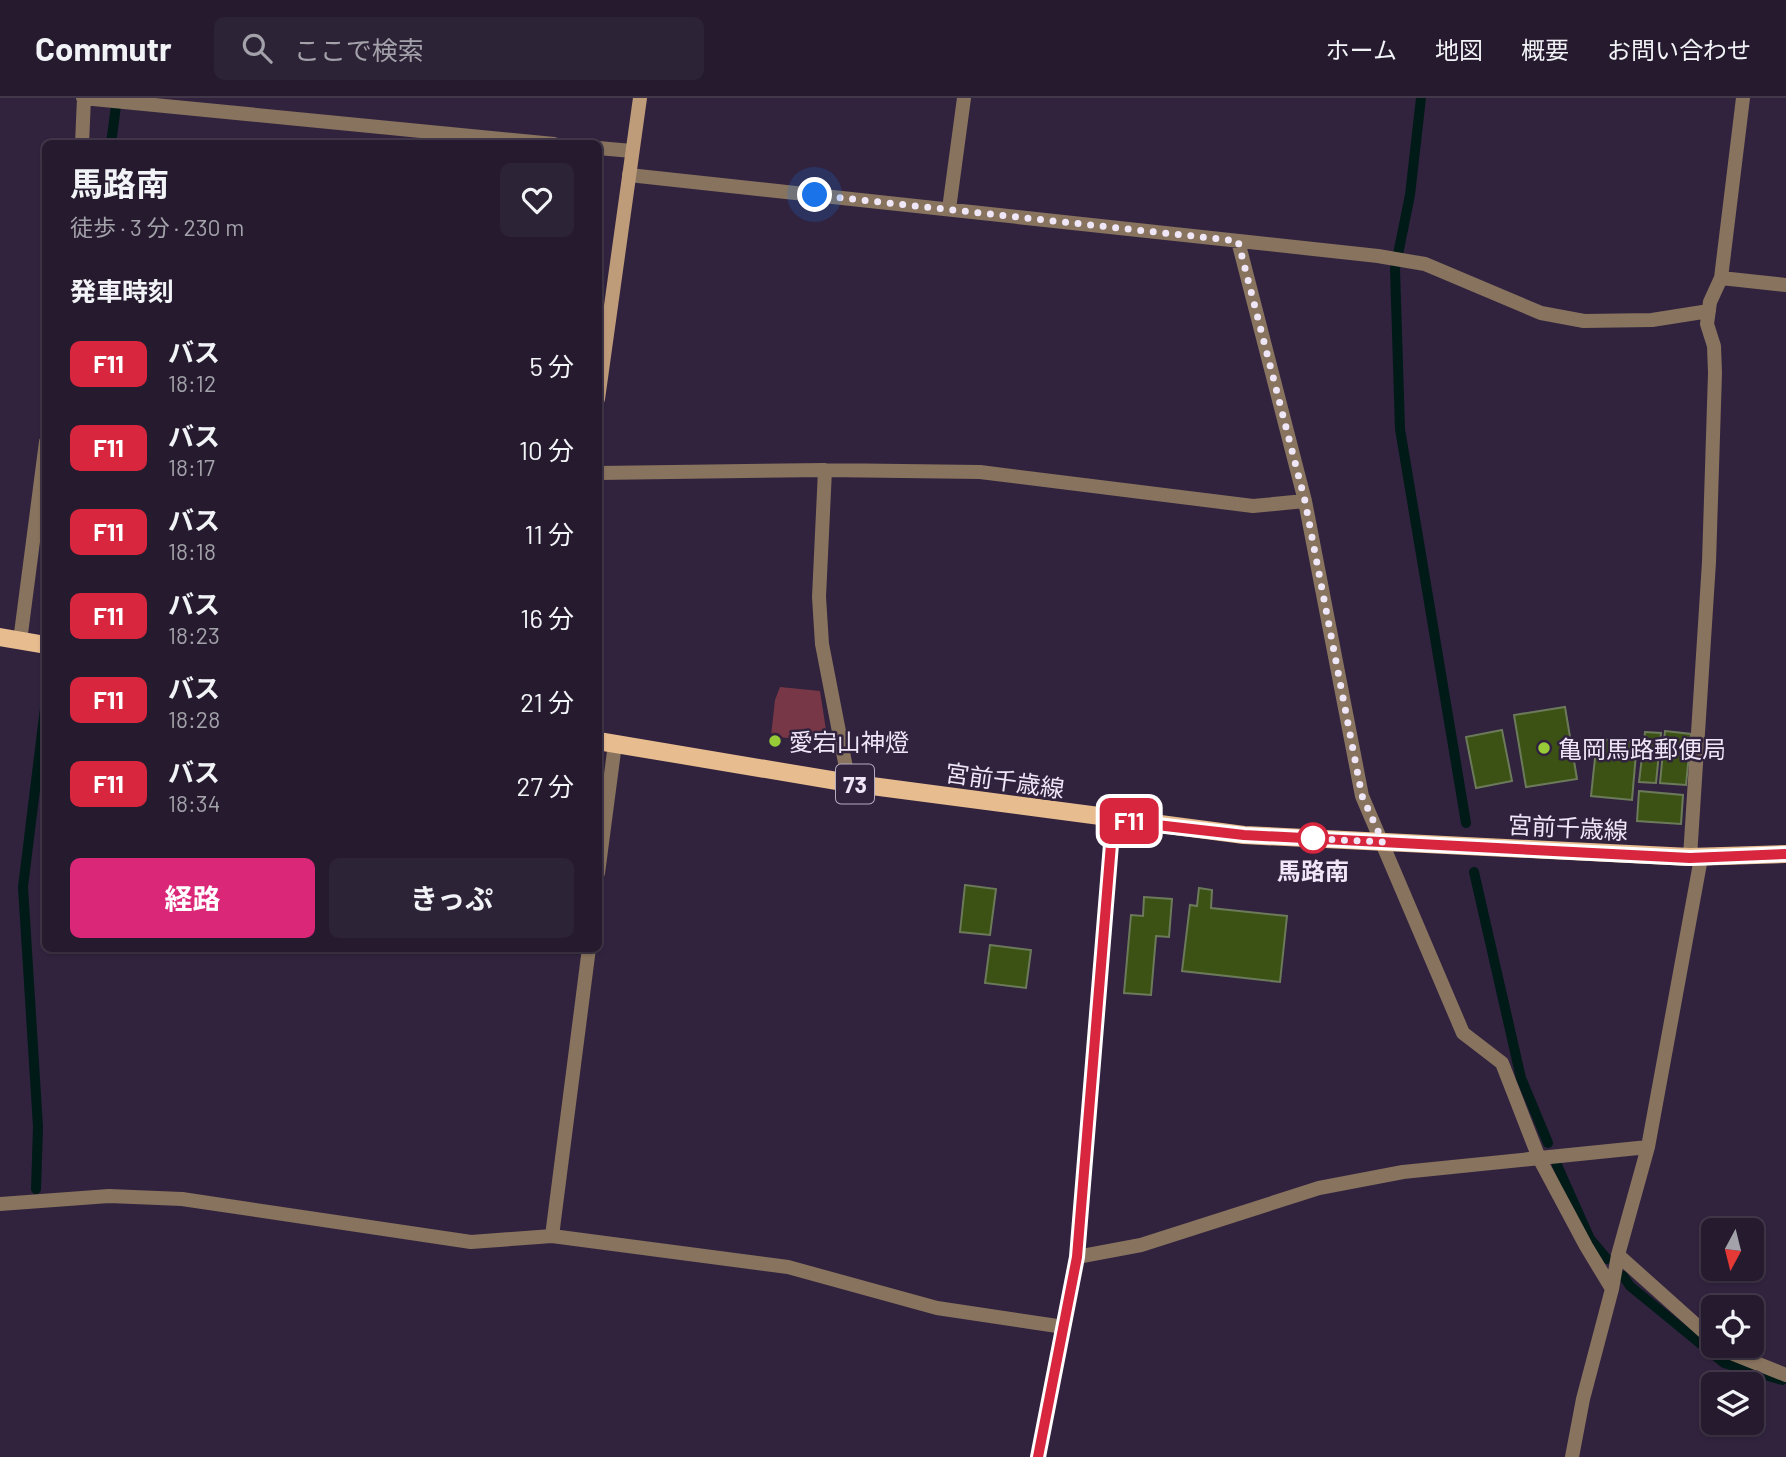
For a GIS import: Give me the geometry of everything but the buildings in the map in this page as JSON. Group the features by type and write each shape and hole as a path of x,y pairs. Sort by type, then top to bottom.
{"main road":[{"path":"0,637 42,644"},
{"name":"宮前千歳線","path":"607,742 849,783 1113,820 1244,835 1696,858 1786,854"}],"street":[{"path":"82,140 84,98 513,140"},
{"path":"602,370 640,98"},
{"path":"949,209 964,98"},
{"path":"1572,1457 1583,1399 1647,1147 1696,858 1715,373 1714,346 1707,324 1710,302 1721,278 1743,98"},
{"path":"602,148 632,151"},
{"path":"629,175 1378,256 1424,264 1541,313 1584,321 1652,320 1709,311"},
{"path":"1238,241 1305,501 1362,796 1463,1033 1502,1063 1539,1158 1612,1289"},
{"path":"1721,278 1786,285"},
{"path":"602,473 825,470 980,472 1253,506 1305,501"},
{"path":"825,470 819,597 822,643 849,783"},
{"path":"20,641 42,473"},
{"path":"602,815 607,742"},
{"path":"1038,1457 1077,1257 1113,820"},
{"path":"552,1236 588,952"},
{"path":"1077,1257 1141,1245 1319,1188 1403,1172 1647,1147"},
{"path":"0,1204 108,1196 181,1199 471,1242 552,1236 788,1268 937,1308 1063,1327"},
{"path":"1618,1255 1701,1329"},
{"path":"1744,1358 1786,1375"}],"shaded area":[{"path":"780,687 820,691 828,743 771,736 775,700"}],"waterway":[{"path":"112,140 117,98"},
{"path":"1421,98 1410,195 1395,269 1400,429 1466,823"},
{"path":"36,1189 38,1127 23,887 42,733"},
{"path":"1474,872 1521,1078 1548,1143"},
{"path":"1557,1165 1590,1239 1607,1259"},
{"path":"1623,1276 1630,1286 1724,1363 1782,1380"}],"bus line":[{"name":"F11","path":"1038,1457 1077,1257 1113,820 1244,835 1690,858 1786,854"}],"place":[{"name":"愛宕山神燈","path":"775,741"},
{"name":"亀岡馬路郵便局","path":"1544,748"},
{"name":"馬路南","path":"1313,838"}],"route":[{"path":"815,195 1238,241 1305,501 1362,796 1383,842 1300,838 1313,838"}]}
